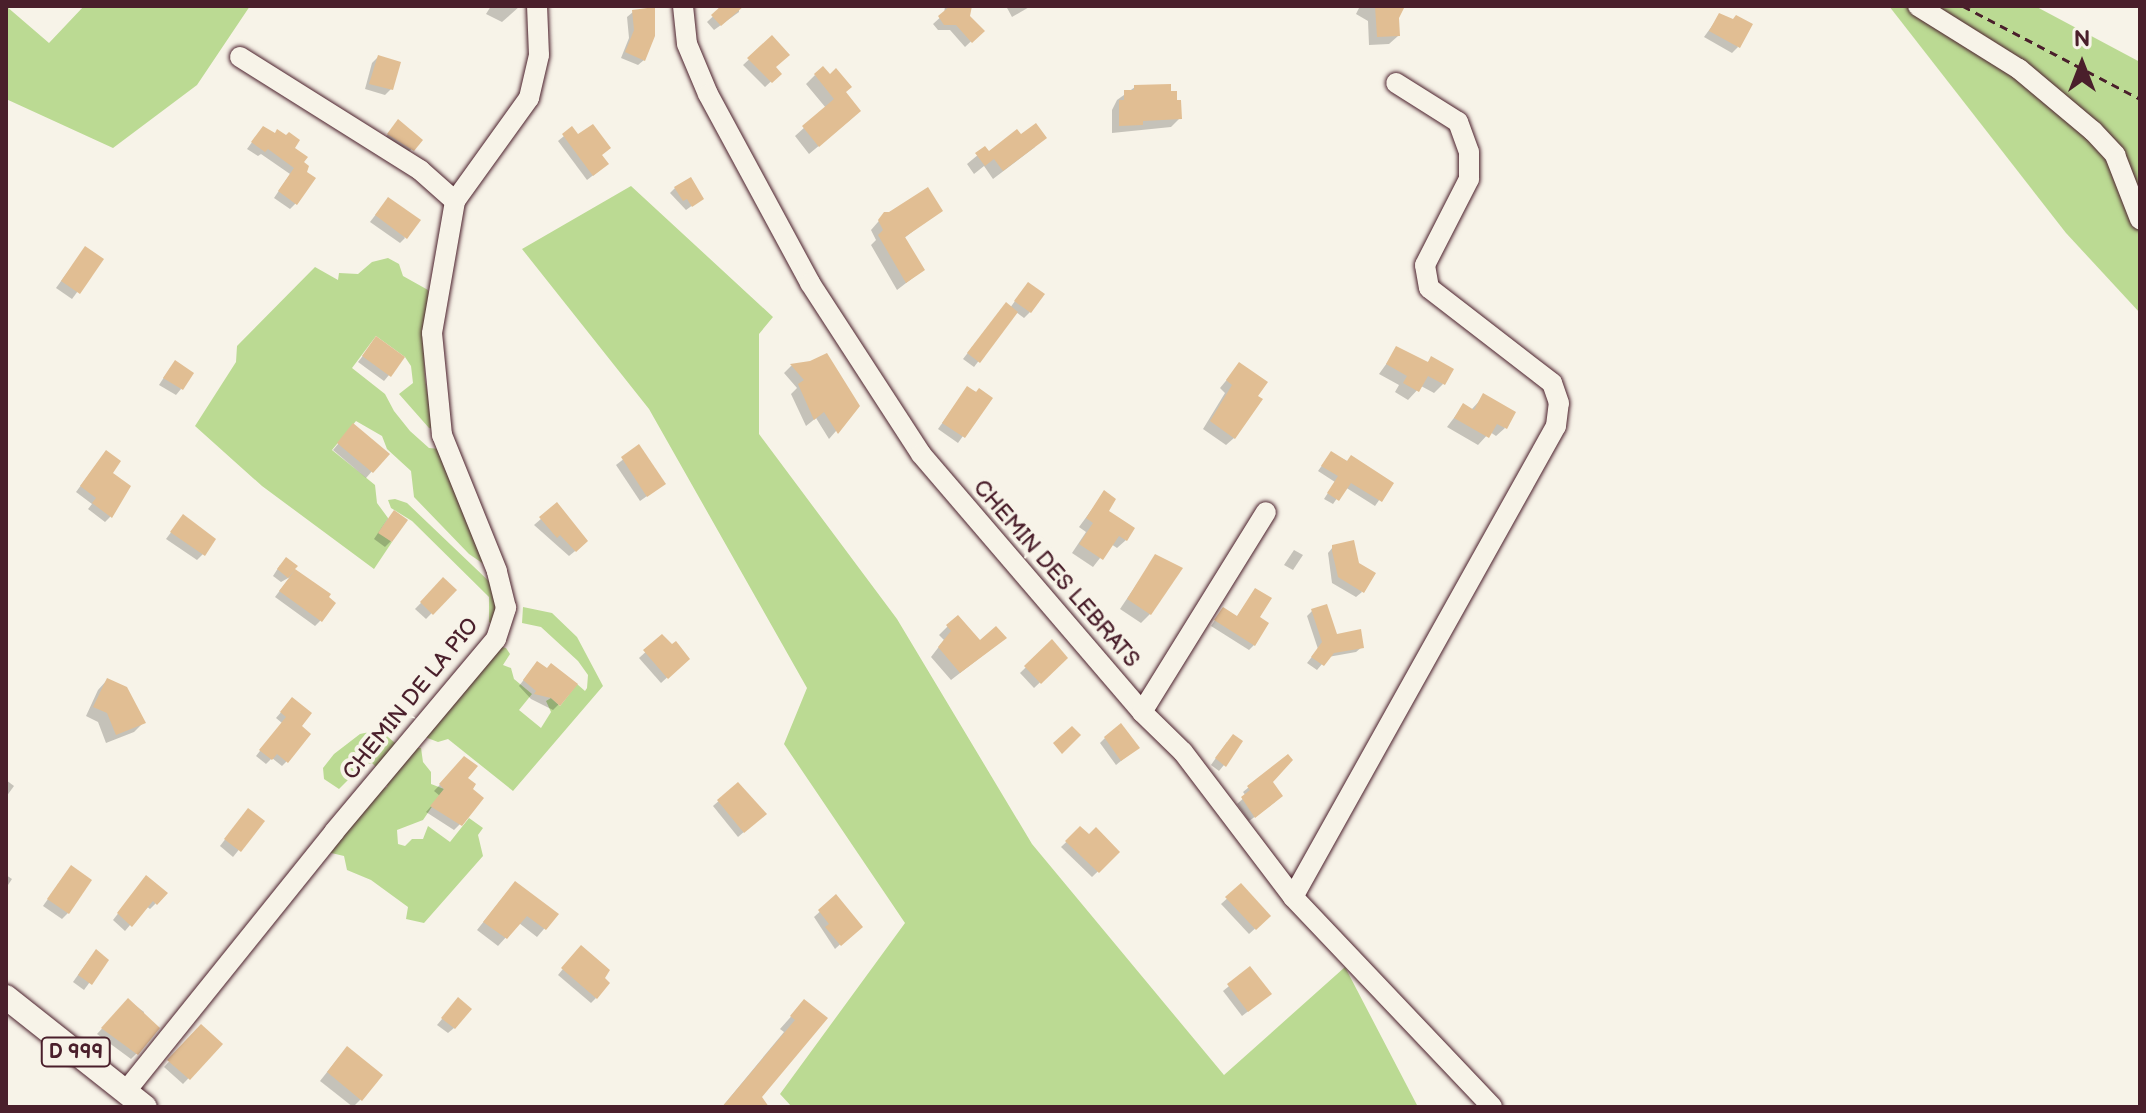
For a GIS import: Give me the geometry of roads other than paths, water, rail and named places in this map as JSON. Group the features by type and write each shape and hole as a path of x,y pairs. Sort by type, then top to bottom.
{"main road":[{"name":"D 999","path":"6,997 145,1107"}],"street":[{"name":"CHEMIN DE LA PIO","path":"126,1091 334,832 496,639 506,608 497,571 442,435 432,333 455,201 529,98 539,55 537,6"},
{"name":"CHEMIN DES LEBRATS","path":"683,6 687,44 708,94 810,283 921,454 1142,712 1183,752 1293,897 1492,1107"},
{"path":"1918,6 2019,69 2093,131 2115,155 2140,219"},
{"path":"240,57 420,170 455,201"},
{"path":"1293,897 1556,426 1559,403 1552,383 1429,288 1425,265 1469,179 1469,152 1458,122 1396,83"},
{"path":"1142,712 1266,512"}]}
